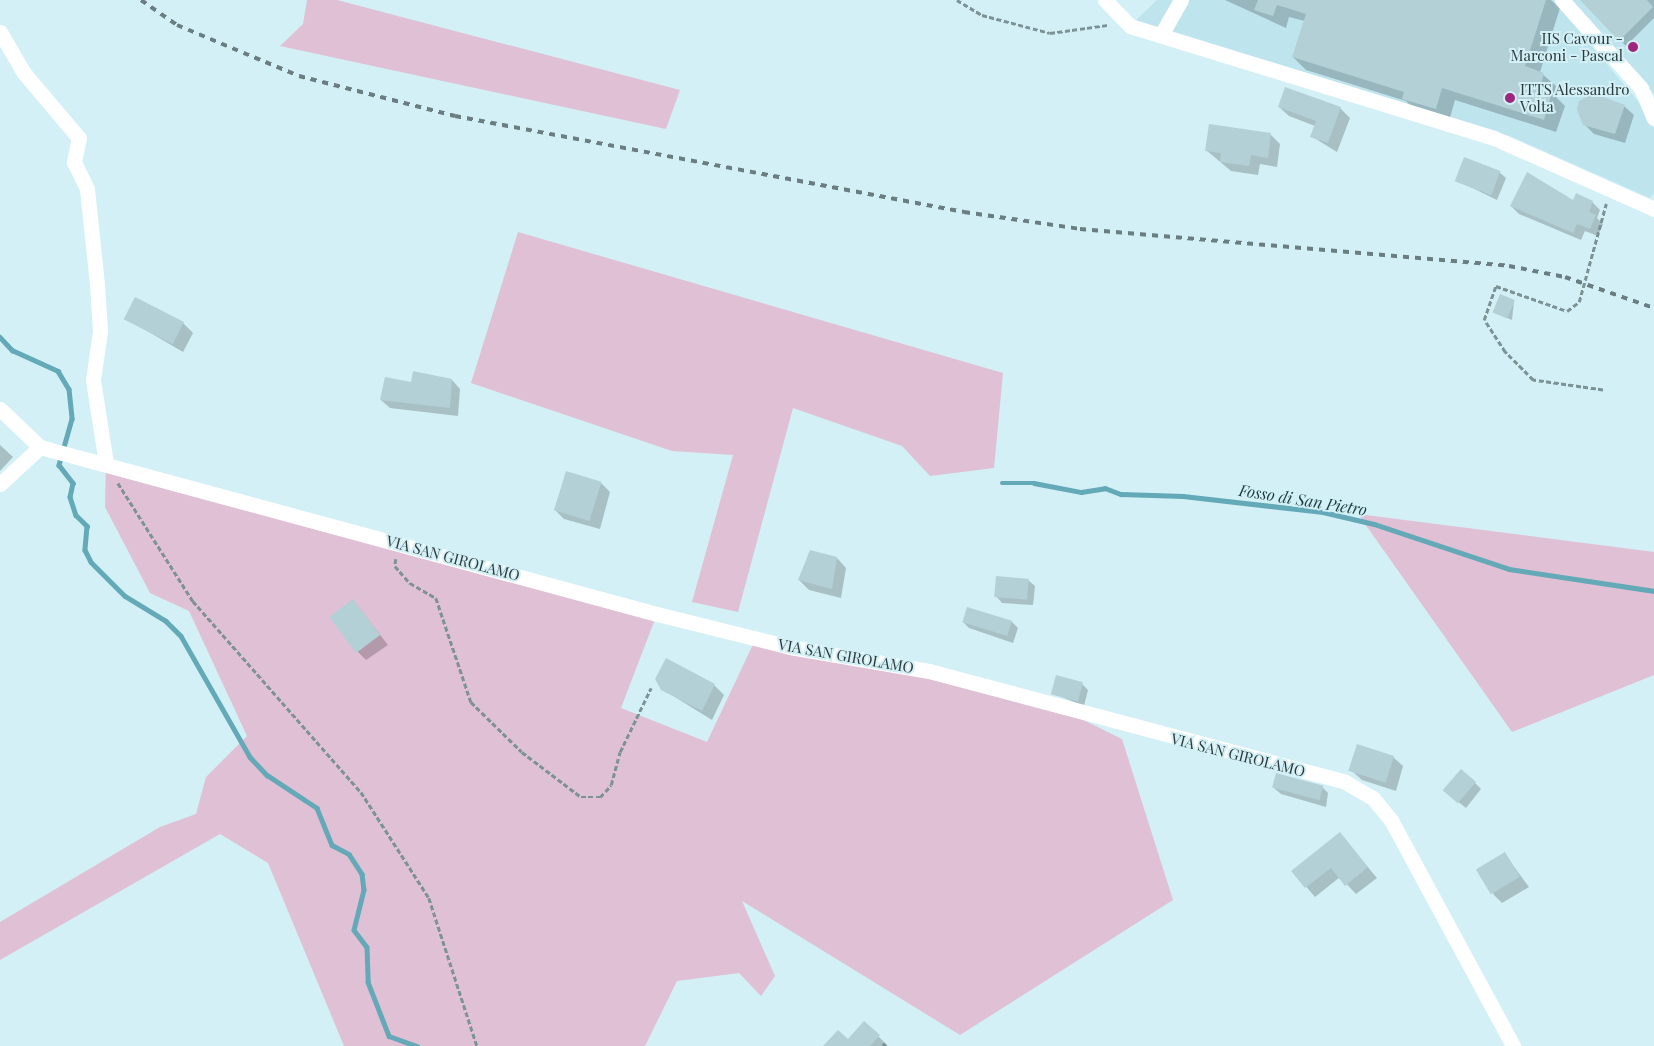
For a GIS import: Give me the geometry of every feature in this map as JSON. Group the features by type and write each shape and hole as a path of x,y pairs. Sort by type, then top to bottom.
{"street":[{"path":"1105,0 1130,26 1494,138 1611,187 1654,209"},
{"path":"1160,35 1180,0"},
{"path":"1562,0 1641,88 1654,118"},
{"path":"0,32 24,73 79,138 74,162 87,189 98,284 100,331 93,380 106,463"},
{"path":"0,409 40,447 0,484"},
{"name":"VIA SAN GIROLAMO","path":"40,447 106,463 790,647 929,671 1346,782 1373,798 1391,820 1513,1046"}],"path":[{"path":"957,0 982,14 1050,33 1130,26"},
{"path":"1603,390 1533,380 1505,352 1484,320 1496,286 1567,312 1579,302 1611,187"},
{"path":"106,463 193,601 361,792 429,898 477,1046"},
{"path":"399,543 395,566 410,582 436,598 471,702 522,752 581,797 600,797 611,785 620,752 652,688"}],"shaded area":[{"path":"307,0 337,0 680,90 666,129 280,46 303,24"},
{"name":"ITTS Alessandro Volta","path":"1157,0 1553,0 1643,107 1654,106 1654,194 1650,198 1510,136 1130,26"},
{"name":"IIS Cavour - Marconi - Pascal","path":"1571,0 1654,0 1654,94"},
{"path":"518,232 1003,373 994,468 930,476 902,446 793,408 738,612 692,602 733,455 672,451 471,383"},
{"path":"106,463 657,614 621,708 707,742 756,638 929,671 1061,709 1122,739 1173,900 960,1035 742,901 775,976 761,996 739,973 677,981 645,1046 344,1046 268,863 220,834 0,960 0,922 160,827 196,814 206,777 247,736 189,611 150,593 105,507"},
{"path":"1358,514 1654,552 1654,675 1512,732"}],"building":[{"path":"1258,0 1546,0 1525,66 1544,73 1540,88 1552,92 1544,120 1442,88 1436,109 1402,99 1404,92 1292,57 1306,14 1277,5 1273,16 1254,10"},
{"path":"1580,0 1647,0 1653,7 1619,41"},
{"path":"1285,87 1341,107 1328,143 1310,137 1316,121 1278,107"},
{"path":"1593,93 1625,105 1615,134 1583,125 1577,110 1579,101"},
{"path":"1209,124 1271,133 1268,158 1251,155 1249,166 1220,162 1221,153 1205,151"},
{"path":"1464,157 1500,171 1491,195 1455,181"},
{"path":"1527,172 1573,200 1576,193 1593,201 1589,212 1596,215 1590,229 1577,224 1573,233 1510,206"},
{"path":"1500,294 1515,300 1507,319 1493,313"},
{"path":"135,297 184,322 173,344 124,319"},
{"path":"413,371 452,379 450,408 380,400 385,377 411,382"},
{"path":"566,471 601,482 589,521 554,510"},
{"path":"810,550 837,557 832,589 798,580"},
{"path":"996,576 1029,579 1027,600 994,597"},
{"path":"353,599 380,635 356,653 329,617"},
{"path":"967,607 1012,621 1007,636 962,622"},
{"path":"666,658 715,684 702,711 661,690 655,679"},
{"path":"1056,675 1083,682 1078,702 1051,694"},
{"path":"1357,744 1394,756 1385,783 1348,771"},
{"path":"1461,769 1476,782 1458,803 1443,790"},
{"path":"1276,773 1323,786 1319,800 1272,787"},
{"path":"1340,832 1368,867 1345,886 1331,868 1305,888 1291,871"},
{"path":"1505,852 1520,877 1491,894 1476,870"},
{"path":"864,1021 880,1035 870,1046 823,1046 838,1030 848,1039"}],"waterway":[{"path":"0,337 12,350 58,371 69,389 72,419 59,465 73,483 70,497 76,515 87,526 85,550 91,562 125,596 166,621 181,636 250,757 267,775 317,808 332,845 349,854 362,874 364,890 354,930 367,947 368,982 389,1036 417,1046"},
{"name":"Fosso di San Pietro","path":"1002,483 1034,483 1081,492 1105,488 1121,494 1183,496 1323,512 1374,524 1509,569 1654,591"}],"railway":[{"path":"141,0 177,25 299,76 455,116 964,212 1080,229 1509,266 1565,277 1654,308"}],"place":[{"name":"IIS Cavour - Marconi - Pascal","path":"1633,47"},
{"name":"ITTS Alessandro Volta","path":"1510,98"}]}
